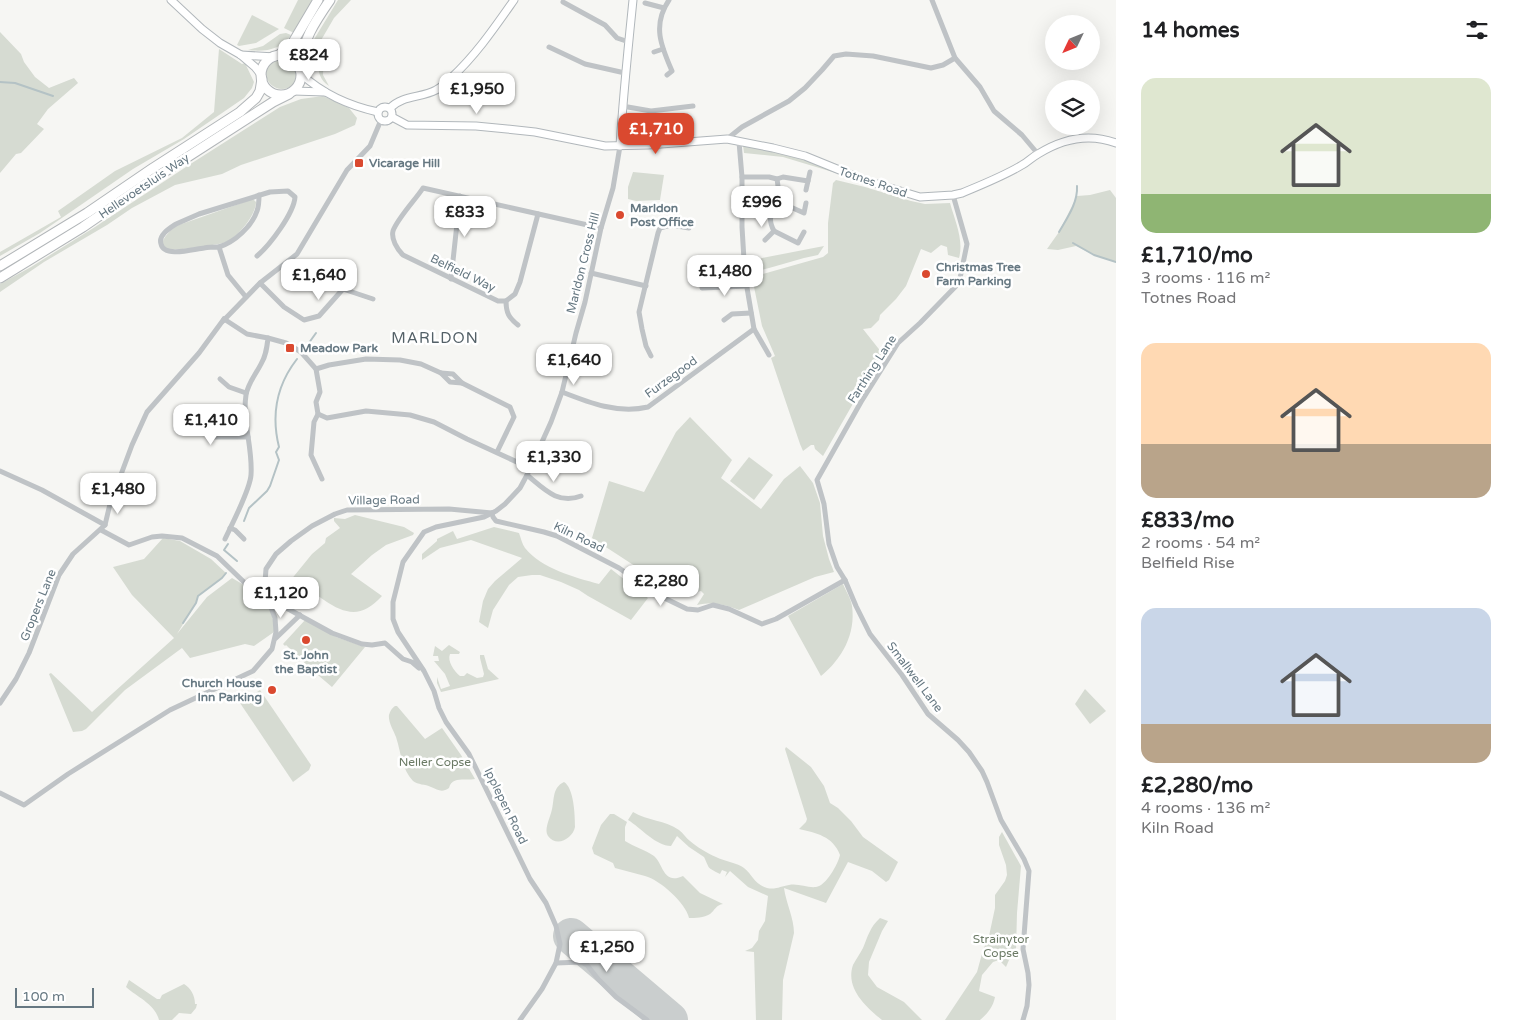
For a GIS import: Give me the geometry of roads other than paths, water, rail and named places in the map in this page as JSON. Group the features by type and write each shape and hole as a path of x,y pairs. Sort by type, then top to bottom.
{"highway":[{"path":"318,0 292,44 266,64 262,77 266,87 274,94 284,95 291,92 300,82 302,50 330,0"},
{"path":"277,56 288,57 293,60 301,72"},
{"name":"Hellevoetsluis Way","path":"0,266 87,214 153,168 240,112 256,98 260,91 262,77"},
{"name":"Hellevoetsluis Way","path":"0,278 83,227 144,185 291,92"}],"street":[{"path":"171,0 202,29 220,43 241,55 255,67 262,77"},
{"path":"390,108 404,99 436,90 445,83 478,49 514,0"},
{"path":"620,146 625,72 630,42 633,0"},
{"path":"668,76 672,71 663,48 659,25 664,8 669,0"},
{"path":"932,0 955,58 980,87 994,110 1022,135 1038,154"},
{"path":"563,2 605,25 618,38 630,42"},
{"path":"645,3 664,8"},
{"path":"549,47 585,64 625,72"},
{"path":"654,52 663,48"},
{"path":"727,139 742,127 789,100 805,88 834,56 846,54 873,56 931,68 955,58"},
{"path":"241,55 277,56"},
{"path":"301,72 310,82 325,92 378,112"},
{"path":"291,92 325,92"},
{"path":"622,106 652,111 692,106"},
{"path":"378,112 383,107 390,108"},
{"path":"378,112 381,120 387,121 392,117 390,108"},
{"name":"Totnes Road","path":"392,117 408,125 476,126 507,129 534,132 605,146 727,139 805,156 864,180 913,196 928,198 953,195 981,185 1015,169 1051,147 1077,138 1096,137 1116,143"},
{"path":"213,332 224,318 260,283 297,254 347,170 370,146 381,120"},
{"path":"739,142 742,177 742,227 747,286 754,329 769,355"},
{"name":"Marldon Cross Hill","path":"492,513 505,504 520,488 551,422 562,392 601,228 613,188 620,146"},
{"path":"806,190 810,172"},
{"path":"742,177 769,177 777,179 783,177 808,181"},
{"path":"777,179 778,196 770,219 774,231 798,243 804,232"},
{"name":"Belfield Way","path":"460,196 423,188 393,231 394,241 403,255 498,302 506,301"},
{"path":"257,256 276,234 294,204 295,197 292,193 284,191 259,195 176,224 167,230 160,241 162,247 167,251 176,252 206,247 219,247 237,238 250,223 257,213 259,195"},
{"name":"Farthing Lane","path":"817,480 861,402 898,343 959,283 967,244 953,195"},
{"path":"451,279 460,196 601,228"},
{"path":"777,201 804,213 806,203"},
{"path":"518,325 507,313 506,301 515,294 520,282 538,214"},
{"path":"651,356 642,330 640,312 660,228 671,225 689,228"},
{"path":"765,240 774,231"},
{"path":"219,247 228,275 248,295"},
{"path":"591,273 646,286"},
{"path":"260,283 284,307 304,320 319,316 342,289 373,299"},
{"path":"702,288 747,286"},
{"path":"724,320 732,314 751,313"},
{"path":"224,318 247,334 286,343 302,352 316,370 320,392 316,402 318,414 314,422 311,455 322,479"},
{"path":"103,527 132,445 146,412 199,353 224,318"},
{"name":"Furzegood","path":"562,392 601,407 633,410 648,407 754,329"},
{"path":"225,539 251,477 245,403 246,393 267,351 268,338"},
{"path":"316,370 347,362 384,359 421,364 441,373 453,374 462,383 510,406 514,417 497,452"},
{"path":"229,377 222,381 229,387 246,393"},
{"path":"318,414 327,418 366,411 410,414 434,422 530,468"},
{"path":"185,429 189,420 214,437 248,436"},
{"path":"0,470 42,490 129,545 162,536 182,538 217,556 246,584 332,633 372,645 385,643 403,659 412,662 424,671"},
{"path":"527,475 540,486 563,499 572,500 581,496"},
{"name":"Smallwell Lane","path":"817,480 824,504 829,544 837,567 870,634 902,675 928,714 969,752 982,772 1001,820 1029,871 1023,949 1029,985 1027,1006 1023,1020"},
{"name":"Village Road","path":"276,638 277,627 267,597 266,569 276,554 312,526 347,510 449,509 492,513"},
{"name":"Kiln Road","path":"492,513 496,522 557,536 619,568 656,594 687,609 698,610 713,605 729,609 762,624 776,619 845,580"},
{"name":"Ipplepen Road","path":"492,513 436,527 424,532 403,562 393,602 393,619 398,632 424,671 434,691 444,720 469,754 530,878 546,903 556,926 560,944 556,963 542,989 520,1020"},
{"name":"Gropers Lane","path":"0,703 16,679 29,653 59,575 73,554 103,527"},
{"path":"230,528 235,530 244,539"},
{"path":"0,793 24,805 68,774 170,710 253,671 270,652 276,638 300,615"},
{"path":"556,963 582,962 588,965 616,997 646,1020"}],"waterway":[{"path":"0,82 15,83 53,96"},
{"path":"1059,232 1074,204 1077,186"},
{"path":"1073,243 1094,255 1116,262"},
{"path":"306,347 316,333"},
{"path":"244,521 249,508 270,486 279,460 276,452 279,447 275,424 277,401 284,380 297,359"},
{"path":"228,544 224,550 237,561"},
{"path":"183,623 196,603 198,596 226,573"}],"place":[{"name":"Vicarage Hill","path":"359,163"},
{"name":"Marldon Post Office","path":"620,215"},
{"name":"Christmas Tree Farm Parking","path":"926,274"},
{"name":"Meadow Park","path":"290,348"},
{"name":"St. John the Baptist","path":"306,640"},
{"name":"Church House Inn Parking","path":"272,690"}],"district":[{"name":"MARLDON","path":"435,338"}],"park label":[{"name":"Neller Copse","path":"435,762"},
{"name":"Strainytor Copse","path":"1001,946"}]}
